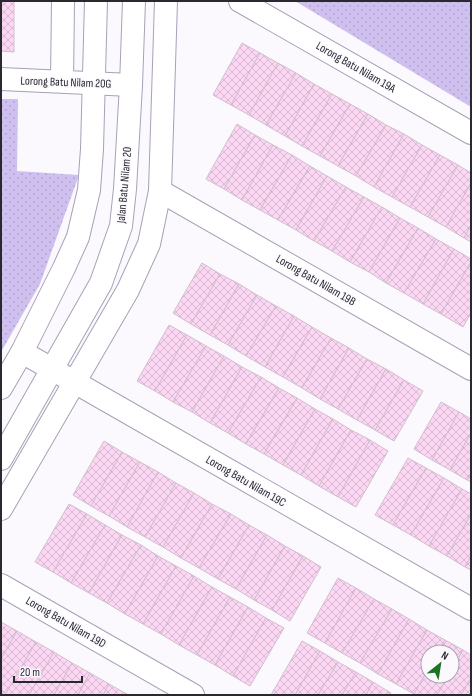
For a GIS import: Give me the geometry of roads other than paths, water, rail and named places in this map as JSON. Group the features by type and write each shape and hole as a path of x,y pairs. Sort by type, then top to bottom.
{"street":[{"path":"62,81 63,1"},
{"path":"1,388 22,352 78,237 89,190 96,1"},
{"name":"Jalan Batu Nilam 20","path":"1,459 101,283 121,226 125,189 134,1"},
{"path":"1,509 128,290 149,244 160,191 166,1"},
{"name":"Lorong Batu Nilam 19A","path":"240,1 471,133"},
{"name":"Lorong Batu Nilam 20G","path":"1,79 94,82 131,85"},
{"name":"Lorong Batu Nilam 19B","path":"160,191 471,369"},
{"name":"Lorong Batu Nilam 19C","path":"22,352 471,609"},
{"name":"Lorong Batu Nilam 19D","path":"1,585 194,695"}]}
